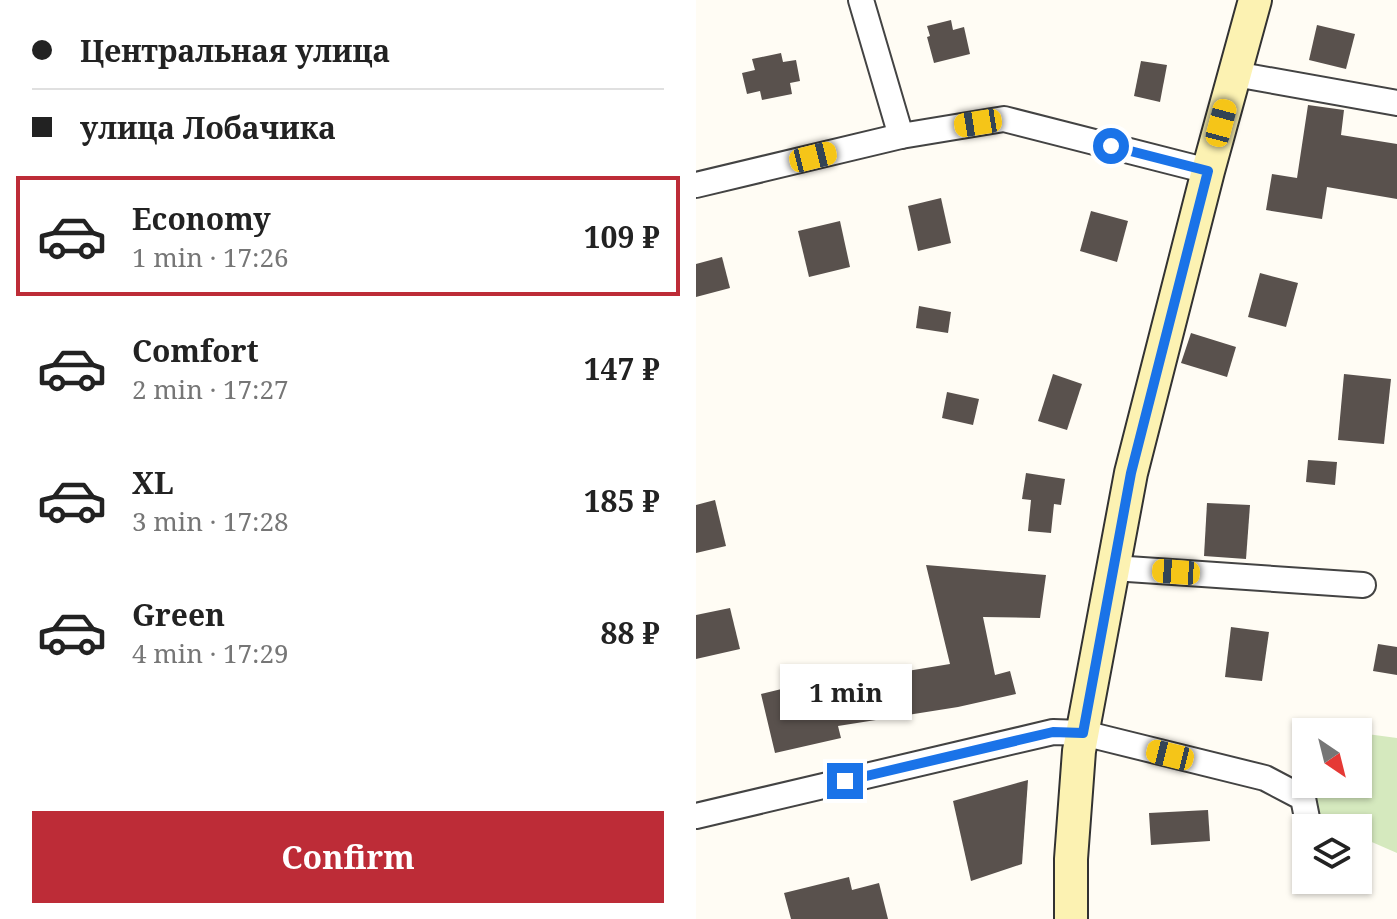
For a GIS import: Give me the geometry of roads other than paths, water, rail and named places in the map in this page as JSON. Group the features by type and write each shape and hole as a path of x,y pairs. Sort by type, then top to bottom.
{"street":[{"path":"861,0 901,136"},
{"path":"1071,919 1072,843 1079,751 1131,473 1255,0"},
{"path":"1235,74 1397,103"},
{"path":"696,185 901,136 1004,119 1208,171"},
{"path":"1113,568 1363,585"},
{"path":"696,816 1053,732 1083,733 1265,778 1303,798 1306,814"},
{"path":"1265,778 1292,777"}]}
